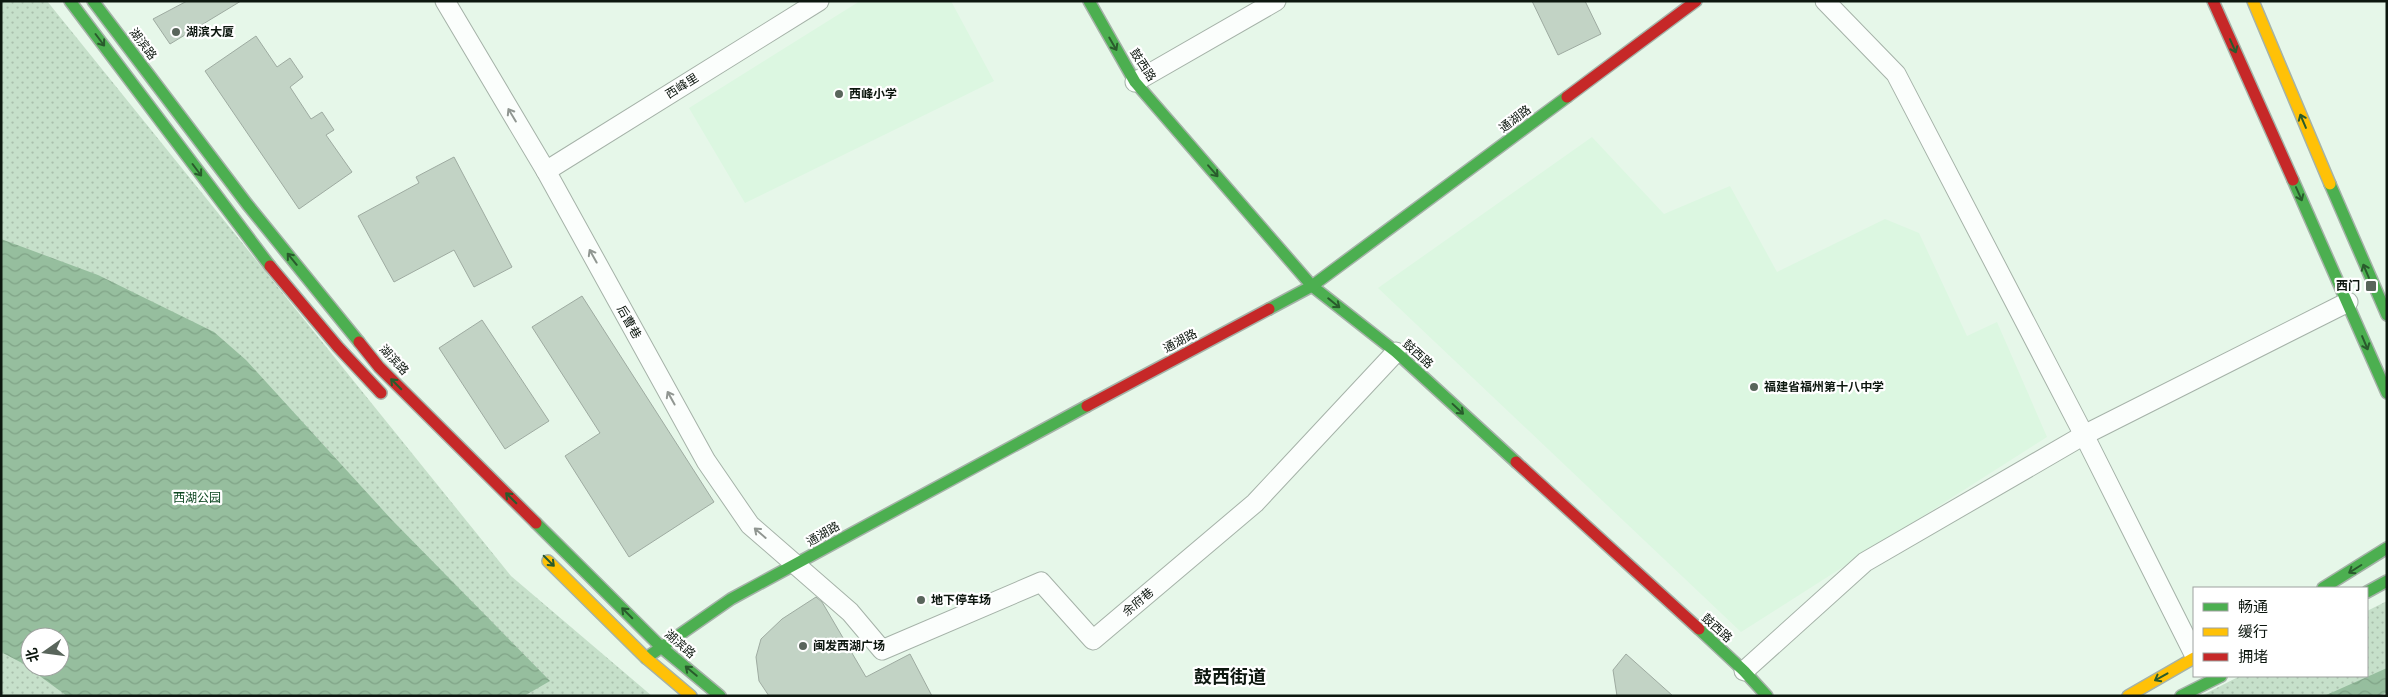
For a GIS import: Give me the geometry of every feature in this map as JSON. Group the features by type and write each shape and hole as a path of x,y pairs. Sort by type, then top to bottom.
{"main road":[{"path":"70,1 233,217 324,332 386,398"},
{"name":"湖滨路","path":"93,1 247,204 379,367 661,647 720,696"},
{"name":"鼓西路","path":"1089,1 1135,82 1312,286 1396,352 1744,671 1767,696"},
{"name":"通湖路","path":"646,658 731,599 797,565 949,479 1312,286 1696,1"},
{"path":"2213,1 2387,393"},
{"path":"2253,1 2370,282 2387,315"},
{"path":"2325,587 2387,548"},
{"path":"540,552 646,658 691,696"},
{"path":"2368,591 2387,581"},
{"path":"2128,696 2193,659"},
{"path":"2181,696 2219,677"}],"street":[{"name":"后曹巷","path":"445,1 546,171 706,461 750,525 850,612"},
{"name":"西峰里","path":"546,171 819,1"},
{"path":"1135,82 1276,1"},
{"path":"1824,1 1896,74 2084,436 2193,652"},
{"path":"1744,671 1865,562 2084,436 2348,302"},
{"name":"余府巷","path":"850,612 882,650 1041,582 1093,640 1255,503 1396,352"}],"shaded area":[{"name":"西峰小学","path":"860,1 951,1 994,81 745,203 689,108"},
{"name":"福建省福州第十八中学","path":"1592,137 1664,214 1730,186 1777,272 1885,219 1919,233 1967,336 1997,322 2047,437 1741,632 1378,288"}],"green space":[{"name":"西湖公园","path":"1,1 47,1 511,576 652,696 1,696"},
{"path":"2387,601 2387,669 2326,696 2201,696 2238,677 2368,677 2368,610"}],"water":[{"name":"西湖公园","path":"1,239 98,275 214,332 246,360 391,519 550,681 524,696 67,696 41,677 70,677 70,627 20,627 20,662 1,652"},
{"path":"2387,668 2387,693 2377,696 2324,696 2368,677"}],"building":[{"name":"湖滨大厦","path":"187,1 241,1 170,44 153,19"},
{"path":"1532,1 1585,1 1601,34 1558,55"},
{"path":"256,36 277,67 290,58 303,77 290,87 311,119 322,112 334,130 326,135 352,172 299,209 205,71"},
{"path":"454,157 512,267 474,287 454,250 394,282 358,216 419,183 416,177"},
{"path":"582,296 714,502 629,557 565,456 600,433 532,327"},
{"path":"482,320 549,421 505,449 439,348"},
{"name":"闽发西湖广场","path":"816,597 822,602 866,677 910,654 932,696 769,696 759,681 756,657 761,639 782,619"},
{"path":"1626,654 1673,696 1617,696 1613,670"}],"traffic: fast":[{"path":"70,1 270,266"},
{"path":"93,1 247,204 359,342"},
{"path":"1089,1 1135,82 1312,286 1396,352 1516,462"},
{"path":"1269,309 1312,286 1567,97"},
{"path":"2293,180 2387,393"},
{"path":"2330,184 2387,315"},
{"path":"646,658 731,599 1087,406"},
{"path":"536,523 661,647 720,696"},
{"path":"2325,587 2387,548"},
{"path":"2368,591 2387,581"},
{"path":"1699,629 1744,671 1767,696"},
{"path":"2181,696 2219,677"}],"traffic: slow":[{"path":"2253,1 2330,184"},
{"path":"548,561 646,658 691,696"},
{"path":"2128,696 2193,659"}],"traffic: jam":[{"path":"1567,97 1696,1"},
{"path":"2213,1 2293,180"},
{"path":"270,266 338,347 381,393"},
{"path":"1087,406 1269,309"},
{"path":"359,342 379,367 536,523"},
{"path":"1516,462 1699,629"}],"place":[{"name":"湖滨大厦","path":"176,32"},
{"name":"西峰小学","path":"839,94"},
{"name":"西门","path":"2371,286"},
{"name":"福建省福州第十八中学","path":"1754,387"},
{"name":"地下停车场","path":"921,600"},
{"name":"闽发西湖广场","path":"803,646"}],"district":[{"name":"鼓西街道","path":"1230,677"}]}
